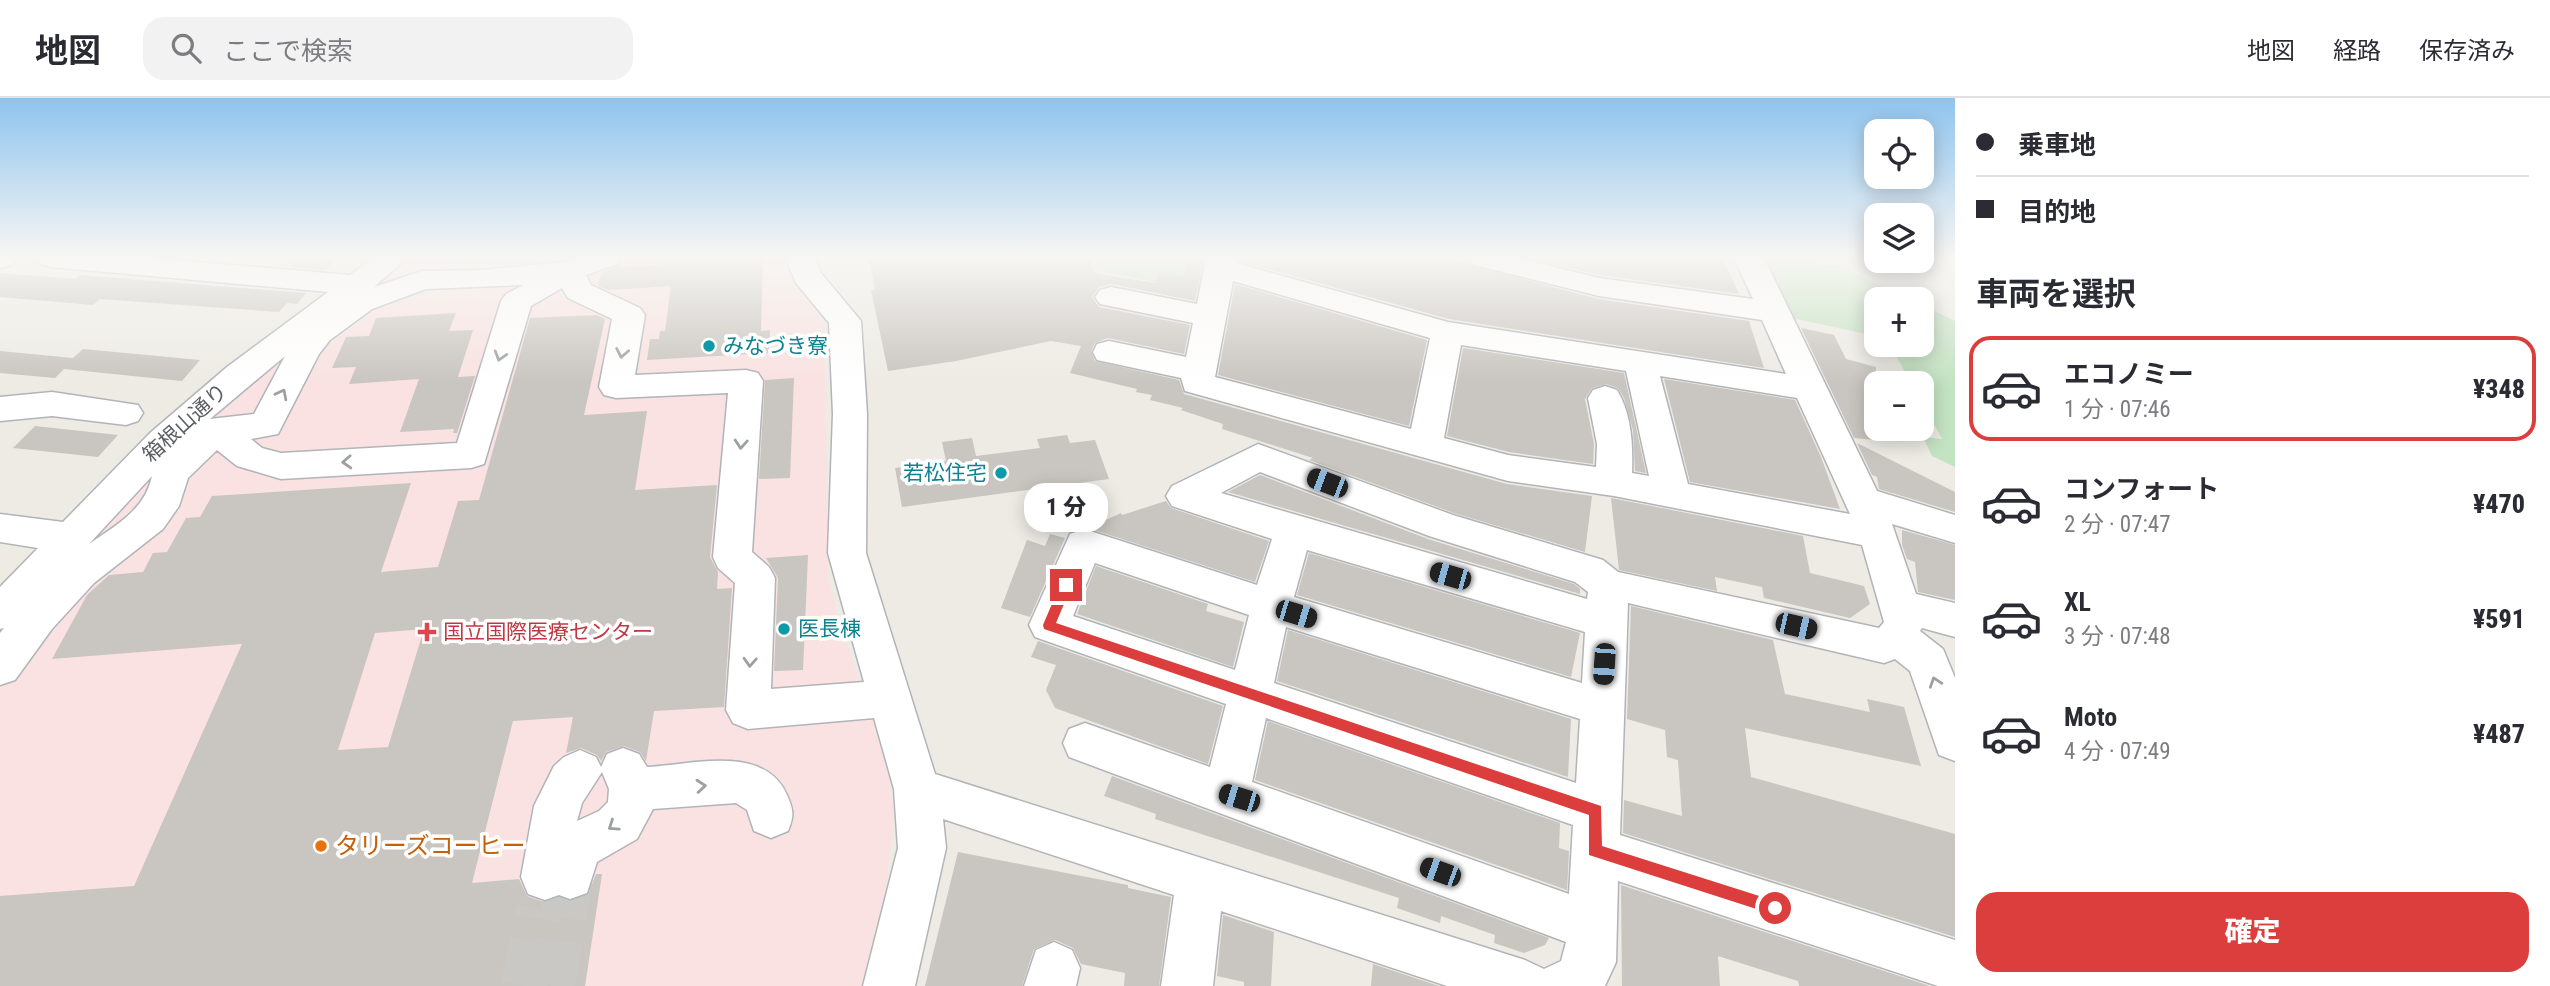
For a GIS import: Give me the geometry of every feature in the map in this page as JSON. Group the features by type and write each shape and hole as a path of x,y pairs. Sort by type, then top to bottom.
{"street":[{"name":"箱根山通り","path":"0,613 69,538 200,426 239,375 337,299"},
{"path":"200,426 266,425 305,348 360,302 367,299"},
{"path":"200,426 250,457 281,466 471,455 520,299"},
{"path":"597,299 629,315 616,387 746,381 732,557 755,578 748,710 890,698"},
{"path":"827,299 845,321 850,414 848,553 917,789 922,848 889,986"},
{"path":"1119,299 1212,317"},
{"path":"1215,299 1198,383 1508,468 1672,494 1955,529"},
{"path":"1340,299 1447,332 1642,365 1811,389"},
{"path":"1686,299 1774,312"},
{"path":"1768,299 1870,517 1898,622 1928,661 1953,731"},
{"path":"1425,447 1447,332"},
{"path":"1110,352 1200,371"},
{"path":"1642,365 1672,494"},
{"path":"1605,398 1615,444 1615,483"},
{"path":"0,409 52,404 126,413"},
{"path":"0,667 80,572 148,524 170,490 171,472 200,426"},
{"path":"1258,457 1443,526 1589,571 1609,605 1293,531 1185,496 1258,457"},
{"path":"0,528 69,538"},
{"path":"1226,794 1270,606 1293,531"},
{"path":"1601,707 1270,606 1084,544 1049,625 1249,695 1595,830 1955,965"},
{"path":"1563,986 1577,984 1590,962 1601,707 1609,605 1623,586 1884,646 1898,622"},
{"path":"1898,622 1955,620"},
{"path":"1085,743 1591,927"},
{"path":"612,776 631,806 621,823 583,843 557,877 559,802 564,787 612,776 653,790 747,784 761,792 769,804 771,816"},
{"path":"917,789 1200,883 1525,986"},
{"path":"1179,982 1200,883"}],"shaded area":[{"name":"国立国際医療センター","path":"354,299 805,299 818,315 824,326 828,578 839,620 888,766 894,817 885,898 862,986 0,986 0,643 170,457"}],"green space":[{"path":"1784,299 1864,299 1864,333 1792,318"},
{"path":"1934,311 1955,321 1955,467 1932,456 1925,441 1942,439 1934,424 1934,371 1904,371 1897,357 1934,357"}],"building":[{"path":"28,299 99,299 93,305"},
{"path":"106,299 301,299 297,304 287,303 279,312"},
{"path":"669,299 762,299 761,331 770,330 769,353 647,360 650,339 659,339 660,331 665,331"},
{"path":"873,299 1094,299 1099,307 1190,325 1184,354 1108,338 1095,343 1091,351 1095,361 1179,380 1184,394 1507,484 1592,496 1585,552 1454,513 1309,460 1313,458 1222,429 1223,424 1181,410 1183,408 1150,400 1152,395 1136,392 1137,389 1070,373 1081,346 1051,341 956,361 888,371"},
{"path":"1232,299 1288,299 1427,340 1409,426 1218,375"},
{"path":"1378,299 1601,299 1749,321 1764,368 1449,319"},
{"path":"456,313 449,331 473,330 458,377 475,376 457,433 453,433 454,429 400,432 419,379 349,384 356,367 332,368 346,337 369,336 376,318"},
{"path":"597,315 605,319 584,415 647,411 635,490 717,485 710,557 718,572 717,589 732,588 724,707 654,711 646,761 640,752 624,746 606,752 601,761 597,755 581,748 566,753 573,717 513,721 472,883 519,879 527,896 544,902 559,898 571,901 588,895 596,874 602,874 585,986 0,986 0,896 134,886 242,644 52,659 87,595 109,575 143,572 153,553 167,552 186,518 200,517 212,496 411,483 381,572 438,567 458,501 479,500 530,318","holes":["424,629 388,747 338,750 375,633"]},
{"path":"1801,328 1834,335 1846,359 1876,367 1876,371 1864,371 1864,439 1854,438"},
{"path":"1463,348 1624,373 1646,473 1635,471 1633,430 1624,398 1618,388 1606,384 1592,388 1585,399 1594,444 1593,464 1509,452 1447,436"},
{"path":"83,349 200,360 182,381 64,369 55,378 0,373 0,351 73,358"},
{"path":"794,378 790,478 759,479 765,380"},
{"path":"1664,379 1795,400 1821,457 1840,509 1690,482"},
{"path":"35,426 118,435 98,457 13,448"},
{"name":"若松住宅","path":"1067,435 1070,443 1095,440 1109,479 902,507 895,468 946,461 942,442 972,438 976,456 1040,448 1037,439"},
{"path":"1857,443 1955,492 1955,512 1879,489 1877,477 1872,475"},
{"path":"1260,475 1428,539 1574,584 1580,589 1580,594 1228,492"},
{"path":"1611,498 1803,536 1810,573 1864,586 1870,604 1850,618 1764,598 1762,587 1715,577 1717,591 1619,570"},
{"path":"1166,501 1171,508 1269,541 1255,582 1088,528 1121,513 1122,515"},
{"path":"1902,530 1955,545 1955,600 1918,592 1915,562 1907,559 1902,545"},
{"path":"1050,534 1065,538 1030,617 1001,608 1027,540 1045,546"},
{"path":"1309,553 1580,633 1571,677 1297,595"},
{"name":"医長棟","path":"808,555 803,670 774,671 778,578 766,558"},
{"path":"1096,566 1208,604 1206,611 1244,622 1233,667 1077,614"},
{"path":"1631,606 1773,640 1785,694 1870,712 1867,699 1904,707 1921,766 1745,728 1751,777 1955,834 1955,937 1623,833 1624,800 1682,816 1678,760 1667,757 1665,730 1627,719"},
{"path":"1288,630 1571,719 1568,777 1277,681"},
{"path":"1038,641 1223,706 1208,764 1055,708 1046,690 1056,665 1031,657"},
{"path":"1268,721 1560,823 1559,848 1569,851 1567,890 1255,780"},
{"path":"1112,776 1549,938 1545,945 1524,953 1494,943 1495,935 1441,916 1440,923 1397,908 1399,898 1155,819 1156,814 1104,796"},
{"path":"958,852 1128,885 1128,888 1171,897 1159,986 1124,986 1125,973 1081,964 1073,948 1055,940 1034,949 1022,986 925,986"},
{"path":"1621,885 1930,986 1799,986 1798,981 1718,956 1720,986 1622,986"},
{"path":"1223,915 1274,932 1271,986 1244,986 1244,982 1217,976"},
{"path":"1373,964 1439,986 1371,986"}],"tunnel":[{"path":"552,986 570,876"},
{"path":"524,986 539,909"}],"place":[{"name":"みなづき寮","path":"709,346"},
{"name":"若松住宅","path":"1001,473"},
{"name":"医長棟","path":"784,629"},
{"name":"国立国際医療センター","path":"427,632"},
{"name":"タリーズコーヒー","path":"321,846"}],"route":[{"path":"1066,585 1049,625 1596,811 1594,850 1775,908"}]}
